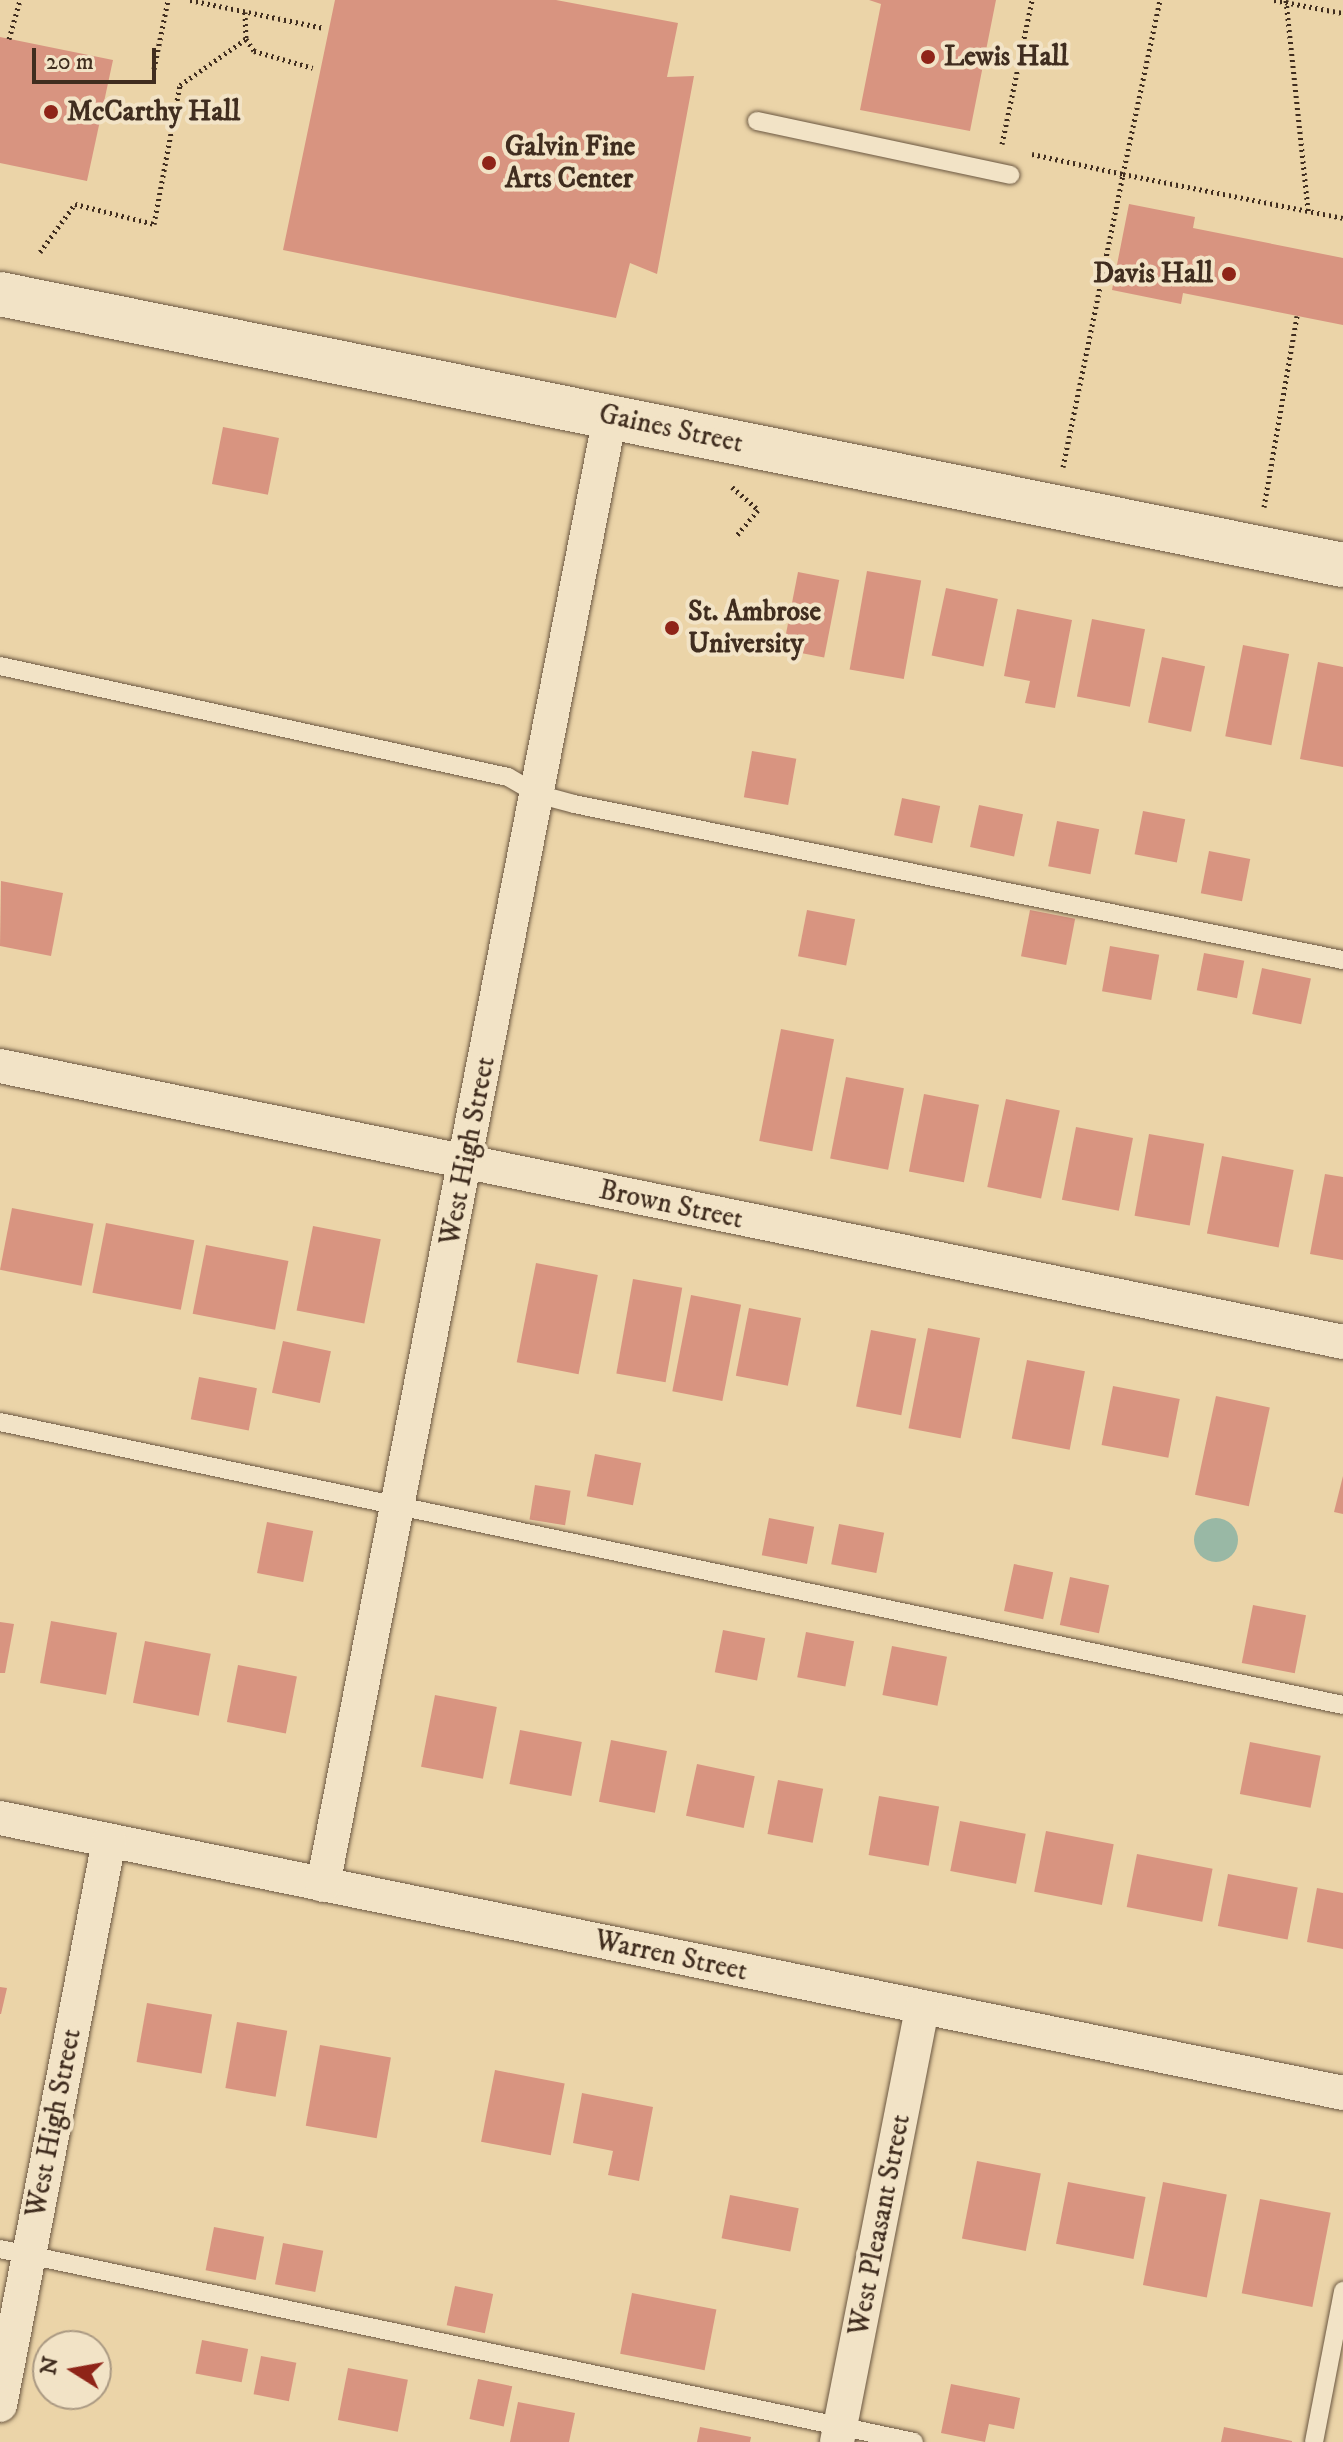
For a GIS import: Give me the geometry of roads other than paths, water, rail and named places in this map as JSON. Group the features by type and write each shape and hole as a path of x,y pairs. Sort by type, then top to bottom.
{"street":[{"name":"Gaines Street","path":"0,294 1343,565"},
{"name":"West High Street","path":"323,1885 610,417"},
{"name":"Brown Street","path":"0,1066 1343,1342"},
{"name":"Warren Street","path":"0,1818 1343,2093"},
{"name":"West High Street","path":"0,2405 14,2252 109,1841"},
{"name":"West Pleasant Street","path":"838,2434 922,2007"}],"lane":[{"path":"757,121 1010,175"},
{"path":"0,666 508,777 537,794 1343,960"},
{"path":"0,1422 1343,1705"},
{"path":"14,2252 838,2434 914,2442"},
{"path":"1314,2442 1343,2291"}],"place":[{"name":"Lewis Hall","path":"928,57"},
{"name":"McCarthy Hall","path":"51,112"},
{"name":"Galvin Fine Arts Center","path":"489,163"},
{"name":"Davis Hall","path":"1229,274"},
{"name":"St. Ambrose University","path":"672,628"}]}
